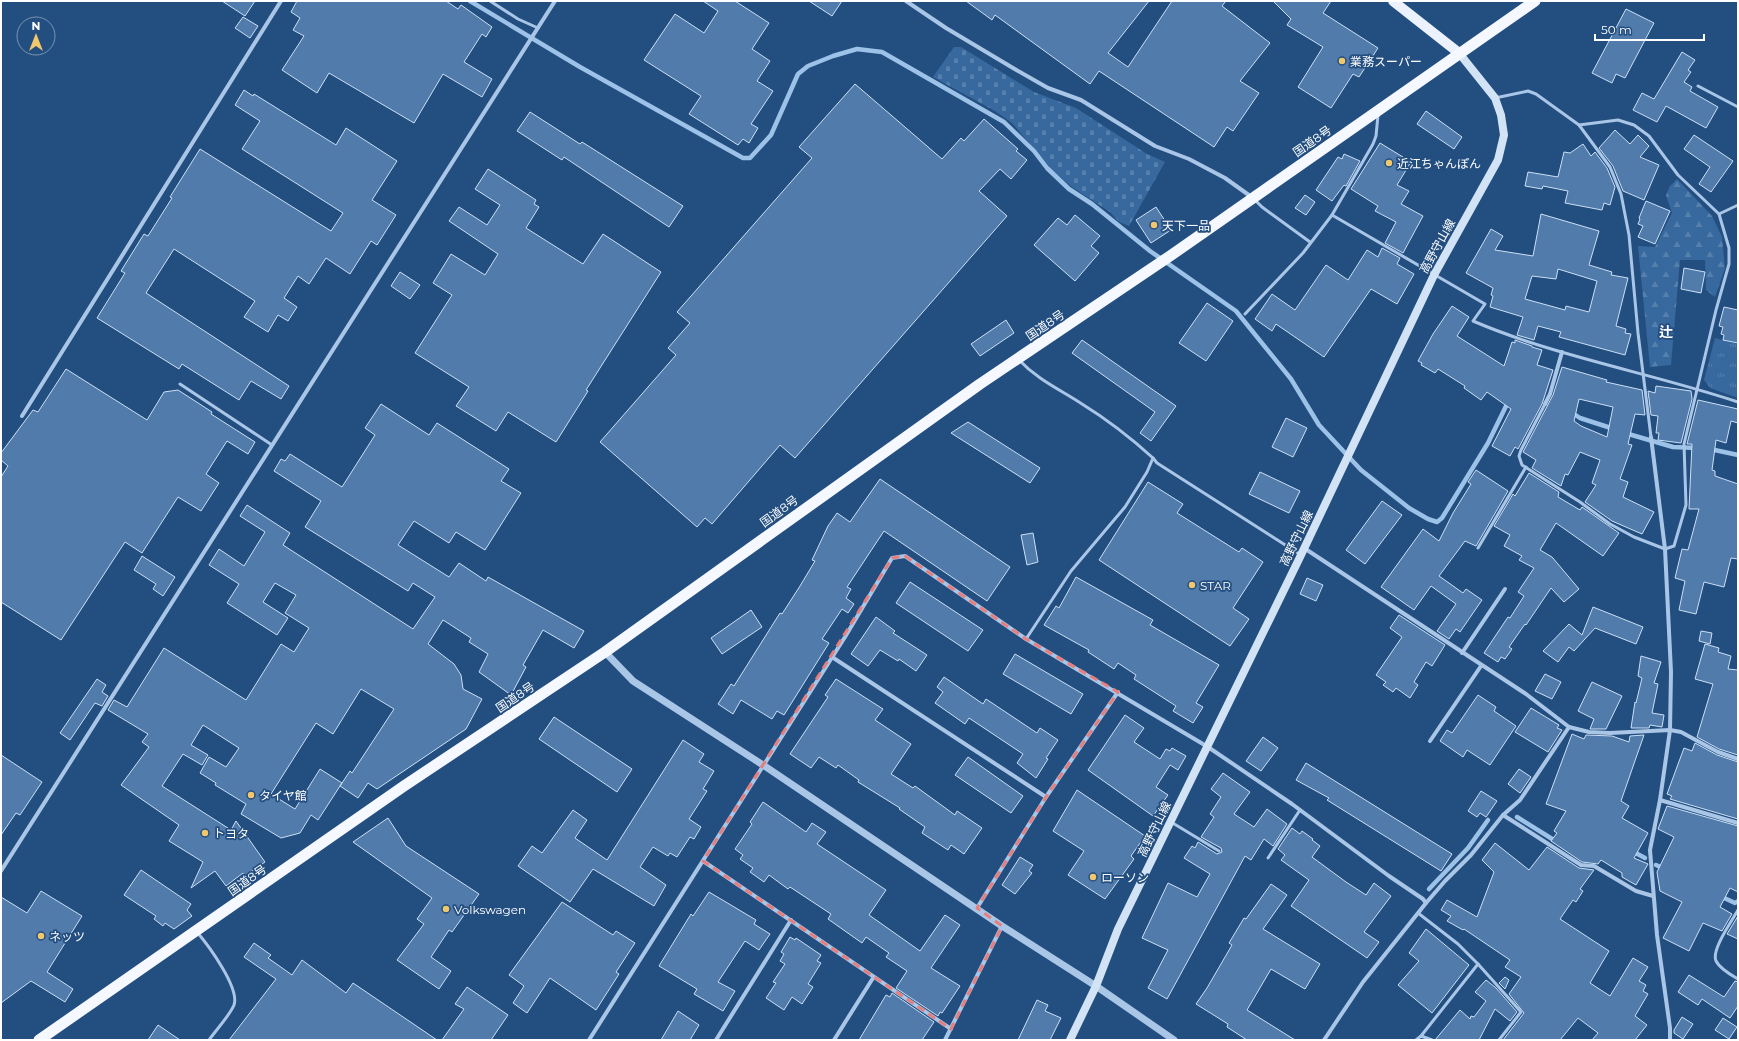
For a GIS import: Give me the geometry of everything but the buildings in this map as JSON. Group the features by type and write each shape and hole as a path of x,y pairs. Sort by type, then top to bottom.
{"highway":[{"name":"国道8号","path":"39,1040 404,786 604,652 1017,359 1170,256 1535,1"}],"main road":[{"path":"1393,1 1459,53"},
{"name":"高野守山線","path":"1070,1040 1096,986 1118,929 1303,552 1434,275 1498,160 1504,135 1501,115 1495,98 1459,53"}],"street":[{"path":"22,416 281,1"},
{"path":"1,871 555,1"},
{"path":"906,1 946,28 1048,88 1081,100 1155,146 1189,159 1225,178 1253,198"},
{"path":"1545,404 1550,394 1562,352"},
{"path":"1651,437 1665,549 1671,672 1670,730 1660,800 1650,850 1653,896 1670,1040"},
{"path":"1303,552 1526,694 1569,727 1589,732 1610,734 1670,730 1689,735 1718,752 1738,759"},
{"path":"589,1040 832,658 892,558 905,556 1026,639 1118,692 1208,747 1300,810 1423,899 1426,903"},
{"path":"1462,653 1505,589"},
{"path":"604,652 633,681 763,765 1002,926 1096,986 1174,1040"},
{"path":"832,658 1046,797"},
{"path":"1430,741 1481,666"},
{"path":"977,908 1046,797 1118,692"},
{"path":"1324,1040 1363,982 1426,903 1471,855 1503,815 1520,800 1569,727"},
{"path":"1660,800 1738,823"},
{"path":"1503,815 1581,865 1594,866 1636,891 1653,896"},
{"path":"703,861 791,920 873,978 951,1029"},
{"path":"716,1040 791,920"},
{"path":"945,1040 1002,926"},
{"path":"834,1040 873,978"}],"lane":[{"path":"490,1 537,30"},
{"path":"1698,86 1738,107"},
{"path":"1495,98 1528,91 1536,94 1579,125 1610,168 1621,194 1629,235 1638,333 1651,437"},
{"path":"1245,314 1284,274 1332,215 1373,144 1376,136 1378,111"},
{"path":"1545,404 1519,456 1522,465 1610,524 1634,537 1665,549 1674,546 1686,504 1684,444 1716,310 1729,264 1729,248 1719,214 1678,175 1649,136 1634,125 1618,120 1579,125"},
{"path":"1253,198 1262,207 1310,242"},
{"path":"1719,214 1738,205"},
{"path":"1332,215 1485,304 1473,321 1509,337 1697,389 1738,402"},
{"path":"1017,359 1032,374 1082,403 1119,428 1154,458 1157,463 1303,552"},
{"path":"180,384 272,444"},
{"path":"1026,639 1071,571 1125,507 1154,458"},
{"path":"1478,548 1526,467"},
{"path":"1268,858 1300,810"},
{"path":"1171,822 1219,852"},
{"path":"1738,910 1715,952 1716,961 1738,979"},
{"path":"1418,913 1458,944 1521,1012 1499,1040"},
{"path":"196,931 212,950 235,993 234,1004 209,1040"},
{"path":"1416,1040 1421,1036 1478,964"},
{"path":"1421,1036 1432,1040"}],"highlighted area":[{"path":"905,556 1026,639 1118,692 1046,797 977,908 1002,926 951,1029 703,861 892,558"}],"green space":[{"path":"954,47 961,47 1034,92 1076,108 1147,154 1165,162 1129,226 1119,222 1110,212 1072,187 1052,170 1012,123 995,111 933,77"},
{"path":"1677,179 1712,216 1722,237 1725,268 1715,297 1706,290 1705,260 1680,260 1671,365 1650,367 1638,246 1655,247 1672,213 1666,195 1670,186"},
{"path":"1715,338 1738,344 1738,398 1710,388 1704,380"}],"waterway":[{"path":"470,1 580,67 743,158 750,158 771,135 798,74 808,66 833,56 857,49 882,52 1004,122 1034,151 1047,168 1069,189 1092,204 1150,251 1236,311 1291,379 1319,425 1361,470 1409,508 1428,519 1437,522 1442,518 1488,443 1509,400"},
{"path":"1571,412 1580,418 1614,429"},
{"path":"1625,433 1673,447 1697,448"},
{"path":"1710,449 1738,455"},
{"path":"1517,817 1557,842"},
{"path":"1429,889 1468,848 1488,820"},
{"path":"1632,851 1645,858"},
{"path":"1656,865 1665,869"},
{"path":"1720,896 1735,903 1738,901"}],"place":[{"name":"業務スーパー","path":"1342,61"},
{"name":"近江ちゃんぽん","path":"1389,163"},
{"name":"天下一品","path":"1154,225"},
{"name":"STAR","path":"1192,585"},
{"name":"タイヤ館","path":"251,795"},
{"name":"トヨタ","path":"205,833"},
{"name":"ローソン","path":"1093,877"},
{"name":"Volkswagen","path":"446,909"},
{"name":"ネッツ","path":"41,936"}],"district":[{"name":"辻","path":"1666,332"}]}
